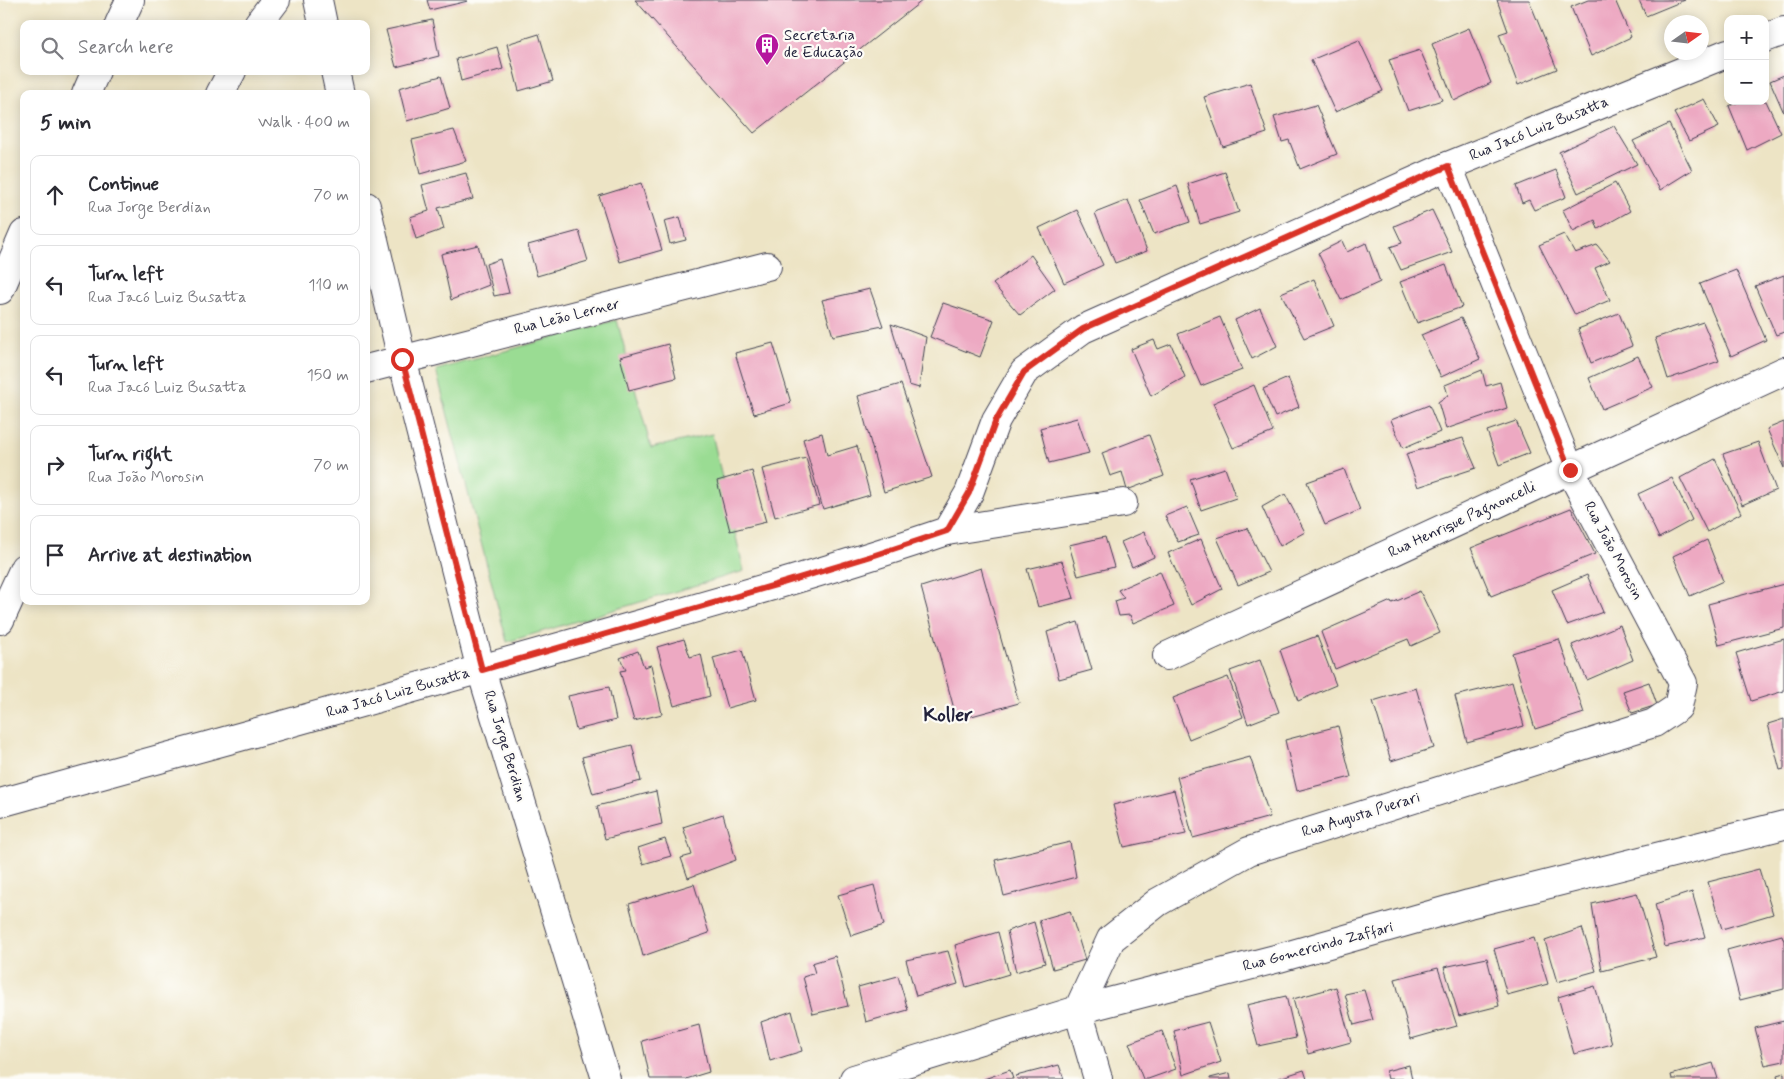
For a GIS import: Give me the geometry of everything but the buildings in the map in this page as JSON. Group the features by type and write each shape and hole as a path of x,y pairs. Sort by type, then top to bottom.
{"street":[{"path":"120,20 130,0"},
{"path":"261,20 276,0"},
{"path":"318,0 323,20"},
{"path":"1769,37 1784,31"},
{"name":"Rua Jacó Luiz Busatta","path":"0,804 482,670 779,584 947,531 969,493 996,420 1024,372 1083,329 1448,166 1724,55"},
{"path":"88,90 94,75"},
{"path":"222,90 230,75"},
{"path":"336,75 339,90"},
{"name":"Rua João Morosin","path":"1448,166 1570,470 1683,683"},
{"name":"Rua Jorge Berdian","path":"370,223 402,359 482,670 606,1079"},
{"path":"0,290 20,243"},
{"name":"Rua Leão Lerner","path":"370,368 767,266"},
{"name":"Rua Henrique Pagnoncelli","path":"1167,656 1784,371"},
{"path":"947,531 1123,502"},
{"path":"0,620 20,577"},
{"name":"Rua Augusta Puerari","path":"1078,1010 1111,939 1158,902 1249,851 1654,723 1678,707 1683,683"},
{"name":"Rua Gomercindo Zaffari","path":"854,1079 1078,1010 1279,958 1469,904 1784,825"},
{"path":"1078,1010 1098,1079"}],"green space":[{"path":"617,320 651,448 712,434 744,571 507,642 436,370"}],"place":[{"name":"Secretaria de Educação","path":"767,66"}],"district":[{"name":"Koller","path":"948,715"}],"route":[{"path":"402,359 482,670 779,584 947,531 969,493 996,420 1024,372 1083,329 1448,166 1570,470"}]}
